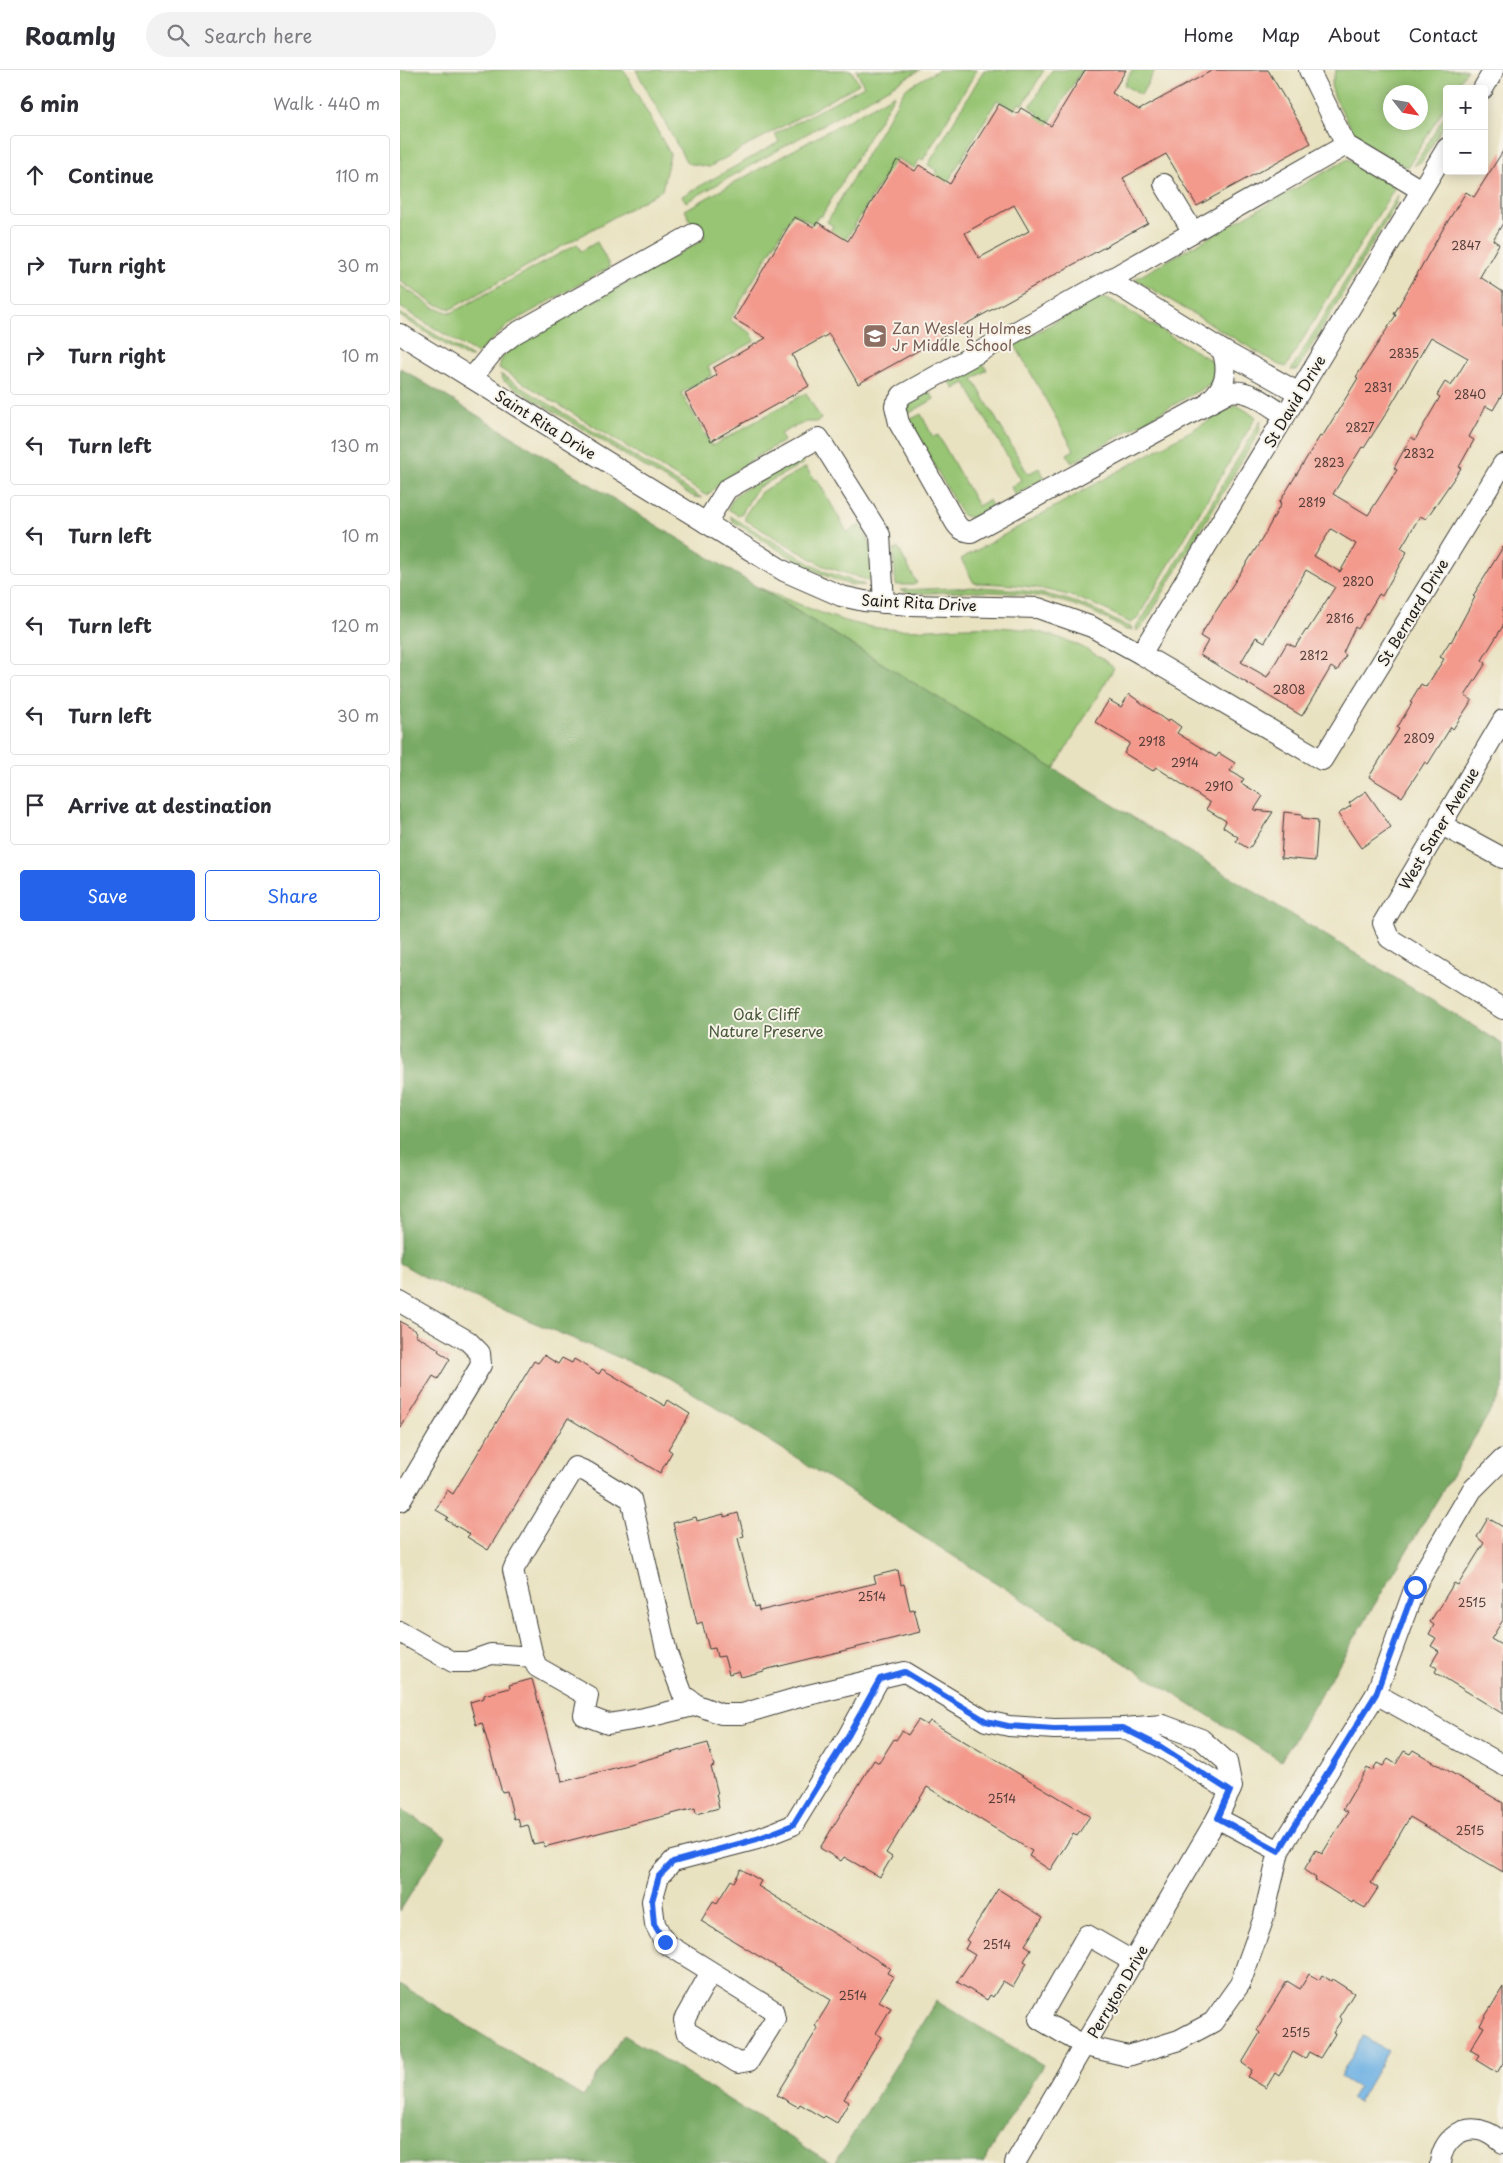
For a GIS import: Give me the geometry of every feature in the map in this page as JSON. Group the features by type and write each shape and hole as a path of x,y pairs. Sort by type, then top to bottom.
{"street":[{"path":"1309,70 1346,145 1422,190"},
{"path":"1485,85 1494,70"},
{"path":"1285,416 1246,393 1238,390 1230,392 977,530 964,531 958,528 899,423 895,406 897,400 902,395 1346,145"},
{"name":"St David Drive","path":"1141,654 1443,155"},
{"path":"1164,184 1193,232"},
{"path":"472,378 496,348 516,333 694,234"},
{"path":"1109,280 1222,350 1299,393"},
{"name":"Saint Rita Drive","path":"400,334 792,574 841,596 884,604 1038,608 1092,627 1322,760"},
{"path":"1205,404 1219,390 1226,375 1226,364 1222,350"},
{"path":"706,523 727,489 820,438 880,535 884,604"},
{"name":"St Bernard Drive","path":"1322,760 1503,464"},
{"name":"West Saner Avenue","path":"1503,720 1383,923 1389,938 1503,1009"},
{"path":"1440,824 1503,858"},
{"path":"400,1302 468,1341 480,1353 481,1365 400,1501"},
{"path":"1134,1962 1087,1935 1039,2019 1085,2046 1128,2056 1179,2040 1213,2022 1240,1984 1263,1920 1279,1851 1376,1694 1415,1587 1472,1490 1503,1459"},
{"path":"697,1705 608,1724 584,1715 588,1696 537,1667 513,1570 575,1467 587,1472 631,1499 667,1653 682,1695 697,1705 720,1714 742,1714 800,1697 905,1672 986,1721 1054,1729 1123,1728 1163,1725 1201,1739 1228,1762 1232,1788 1230,1791 1161,1747 1123,1728"},
{"path":"400,1632 453,1662 468,1662 491,1654 533,1657"},
{"path":"711,1972 684,2020 686,2031 738,2063 749,2061 775,2020 773,2010 665,1942 654,1924 652,1901 659,1876 673,1862 757,1839 793,1825 848,1736 880,1679"},
{"path":"1376,1694 1503,1765"},
{"name":"Perryton Drive","path":"1015,2163 1218,1818 1230,1791"},
{"path":"1218,1818 1279,1851"},
{"path":"1440,2163 1441,2153 1446,2143 1455,2135 1465,2130 1476,2129 1487,2132 1503,2143"}],"green space":[{"path":"400,70 624,70 670,154 662,190 451,309 434,304 400,281"},
{"path":"636,70 851,70 859,84 709,167 687,163"},
{"path":"856,70 920,70 686,202 682,196 779,142 775,134 864,86"},
{"path":"938,70 977,70 923,160 920,159 914,168 896,158 826,272 810,263 833,226 827,222 905,89"},
{"path":"984,70 1044,70 1023,105 1019,103 1015,110 997,100 928,215 915,207 937,171 928,165"},
{"path":"1052,70 1082,70 1028,157 1016,151 1038,113 1030,107"},
{"path":"1132,70 1155,70 1141,95 1124,85"},
{"path":"1336,70 1467,70 1458,85 1443,85 1443,110 1408,167 1357,138 1335,98 1331,85"},
{"path":"895,94 821,217 818,216 813,224 793,213 730,320 751,333 755,341 708,367 712,375 681,393 712,446 806,393 821,419 817,422 807,422 780,434 784,441 744,465 707,496 499,368 502,357 519,343 705,239 697,222 691,223 685,210"},
{"path":"1443,119 1443,127 1422,161 1414,166"},
{"path":"1348,159 1391,182 1395,187 1286,367 1279,365 1135,279"},
{"path":"1398,195 1396,204 1297,370 1291,370"},
{"path":"597,242 610,267 509,324 477,354 400,307 400,285 434,308 451,313 577,244 581,251"},
{"path":"1102,298 1111,300 1212,361 1215,367 1214,378 1210,384 1072,463 1067,454 1074,450 1015,345 1093,300"},
{"path":"400,313 472,357 464,356 400,316"},
{"path":"981,361 987,370 973,379 1028,474 1039,468 1045,478 1015,495 1011,487 1021,480 965,383 954,389 949,380"},
{"name":"Oak Cliff Nature Preserve","path":"400,368 1503,1044 1503,1390 1281,1761 669,1378 428,1279 400,1263"},
{"path":"500,374 702,498 694,497 504,381"},
{"path":"930,392 934,399 906,415 904,409 907,404"},
{"path":"1237,405 1256,417 1137,619 1130,623 1092,604 1055,592 1016,585 974,583 961,559"},
{"path":"921,414 933,437 938,435 978,506 989,500 992,506 972,518 962,515 909,420"},
{"path":"1261,420 1259,432 1145,623 1137,631 1136,627"},
{"path":"799,456 804,463 757,488 742,513 738,515 728,509 734,496"},
{"path":"806,467 814,480 817,479 847,532 860,525 863,530 870,544 874,560 873,575 870,581 824,566 745,520 745,515 761,492"},
{"path":"730,516 823,571 865,585 852,585 818,572 734,522"},
{"path":"898,548 917,583 913,585 896,585 893,551"},
{"path":"758,587 821,613 870,627 900,630 994,627 1042,633 1058,637 1088,650 1114,668 1054,769"},
{"path":"979,587 1023,591 1065,599 1098,611 1121,624 1131,627 1132,630 1126,630 1085,609 1042,597 998,592 909,594 900,590"},
{"path":"400,1809 446,1837 400,1911"},
{"path":"400,1984 583,2097 624,2035 831,2163 400,2163"},
{"path":"936,2001 1043,2065 983,2163 835,2163"}],"water":[{"path":"1363,2037 1388,2051 1358,2103 1351,2099 1358,2088 1340,2077"}],"building":[{"path":"1085,70 1126,70 1112,93 1139,110 1213,70 1268,70 1311,143 1197,206 1166,154 1123,178 1148,223 858,384 829,334 792,355 809,386 711,441 685,394 717,375 713,368 766,338 734,319 794,217 814,227 817,222 848,241 897,160 915,171 919,165 950,184 999,104 1017,114 1021,108 1051,126","holes":["1014,205 1029,231 979,258 965,233"]},
{"path":"1503,151 1503,223 1493,240 1499,244 1480,277 1503,292 1503,393 1493,410 1486,406 1469,437 1474,440 1459,467 1461,468 1426,519 1420,516 1401,548 1407,552 1382,596 1379,594 1358,629 1355,627 1343,653 1346,655 1337,671 1331,667 1302,716 1200,655 1208,641 1200,636 1262,539 1281,504 1279,503 1320,436 1322,437 1358,378 1356,377 1396,315 1394,314 1466,192 1474,197","holes":["1431,337 1468,358 1451,386 1445,382 1437,395 1440,397 1415,440 1411,437 1394,468 1397,470 1368,515 1333,494 1362,447 1364,448 1387,412","1331,529 1356,544 1340,572 1314,556","1306,570 1335,587 1295,647 1287,643 1267,677 1241,662 1256,637 1265,642"]},
{"path":"1503,547 1503,626 1482,660 1486,663 1465,696 1472,700 1453,729 1451,727 1428,764 1425,762 1402,797 1369,777 1399,729 1397,728 1421,684 1426,687 1444,659 1440,657 1451,642 1475,597 1473,596"},
{"path":"1129,694 1168,722 1170,719 1181,727 1177,733 1216,757 1219,753 1235,763 1230,771 1244,779 1241,783 1263,796 1254,810 1273,812 1249,849 1236,841 1238,837 1223,827 1226,821 1206,809 1210,803 1156,767 1153,771 1124,753 1130,743 1095,722 1109,700 1121,707"},
{"path":"1366,791 1391,827 1361,848 1338,814 1351,806 1349,803"},
{"path":"1284,812 1302,814 1302,818 1318,820 1315,861 1281,858"},
{"path":"400,1321 417,1332 415,1335 439,1349 438,1351 450,1359 438,1379 433,1376 400,1429"},
{"path":"544,1355 558,1364 562,1358 572,1363 574,1359 599,1374 602,1369 665,1406 668,1400 690,1414 668,1449 672,1452 660,1473 568,1418 488,1550 467,1537 470,1534 446,1520 448,1517 436,1510 447,1490 453,1494 534,1361 538,1363"},
{"path":"738,1513 744,1536 738,1538 755,1607 758,1606 759,1611 876,1583 874,1576 898,1570 901,1585 904,1584 910,1610 914,1609 920,1632 741,1677 739,1671 729,1674 724,1656 717,1657 715,1648 709,1649 702,1622 697,1624 673,1523 696,1517 697,1521 724,1514 724,1517"},
{"path":"1488,1518 1503,1527 1503,1620 1491,1639 1503,1646 1503,1714 1435,1672 1437,1668 1431,1664 1439,1651 1431,1646 1436,1638 1429,1634 1434,1625 1430,1622 1454,1583 1458,1585 1484,1543 1477,1537"},
{"path":"532,1679 562,1782 708,1743 714,1766 711,1767 718,1794 716,1794 719,1808 696,1814 695,1808 544,1847 543,1842 533,1844 528,1825 520,1827 518,1818 514,1819 507,1791 502,1792 482,1723 476,1725 470,1702 484,1698 484,1695 510,1688 509,1685"},
{"path":"918,1720 927,1725 930,1721 1090,1816 1077,1836 1073,1834 1050,1870 1029,1856 1032,1851 927,1787 886,1853 892,1857 880,1877 844,1857 841,1861 820,1848 874,1760 879,1763 894,1739 896,1740 902,1731 908,1735"},
{"path":"1413,1750 1503,1803 1503,1872 1410,1817 1371,1883 1378,1888 1365,1908 1353,1901 1352,1903 1315,1880 1316,1878 1304,1870 1316,1850 1322,1854 1348,1812 1343,1809 1367,1768 1372,1771 1377,1763 1383,1766 1388,1759 1396,1764 1404,1751 1410,1754"},
{"path":"741,1869 761,1881 758,1886 890,1968 887,1973 894,1977 879,2001 891,2008 876,2033 881,2037 844,2099 849,2102 837,2123 825,2116 823,2118 800,2104 798,2107 777,2095 818,2028 815,2026 831,2000 701,1921 713,1901 717,1903 731,1880 734,1882"},
{"path":"998,1889 1043,1917 1025,1945 1031,1949 1024,1961 1027,1963 1013,1987 1003,1981 993,1997 990,1995 987,2000 957,1982 975,1955 965,1949 969,1942 966,1940"},
{"path":"1309,1974 1319,1980 1322,1975 1331,1981 1332,1979 1354,1993 1339,2017 1342,2019 1333,2033 1335,2034 1320,2058 1309,2052 1305,2059 1293,2052 1279,2076 1275,2073 1266,2088 1248,2077 1252,2070 1242,2063 1260,2033 1257,2030 1287,1981 1300,1989"},
{"path":"1503,1987 1503,2063 1497,2073 1476,2060 1479,2055 1470,2050 1484,2027 1480,2025"}],"place":[{"name":"Zan Wesley Holmes Jr Middle School","path":"875,336"}],"route":[{"path":"665,1942 654,1924 652,1901 659,1876 673,1862 757,1839 793,1825 848,1736 880,1679 905,1672 986,1721 1008,1726 1054,1729 1123,1728 1161,1747 1230,1791 1218,1818 1279,1851 1376,1694 1415,1587"}]}
